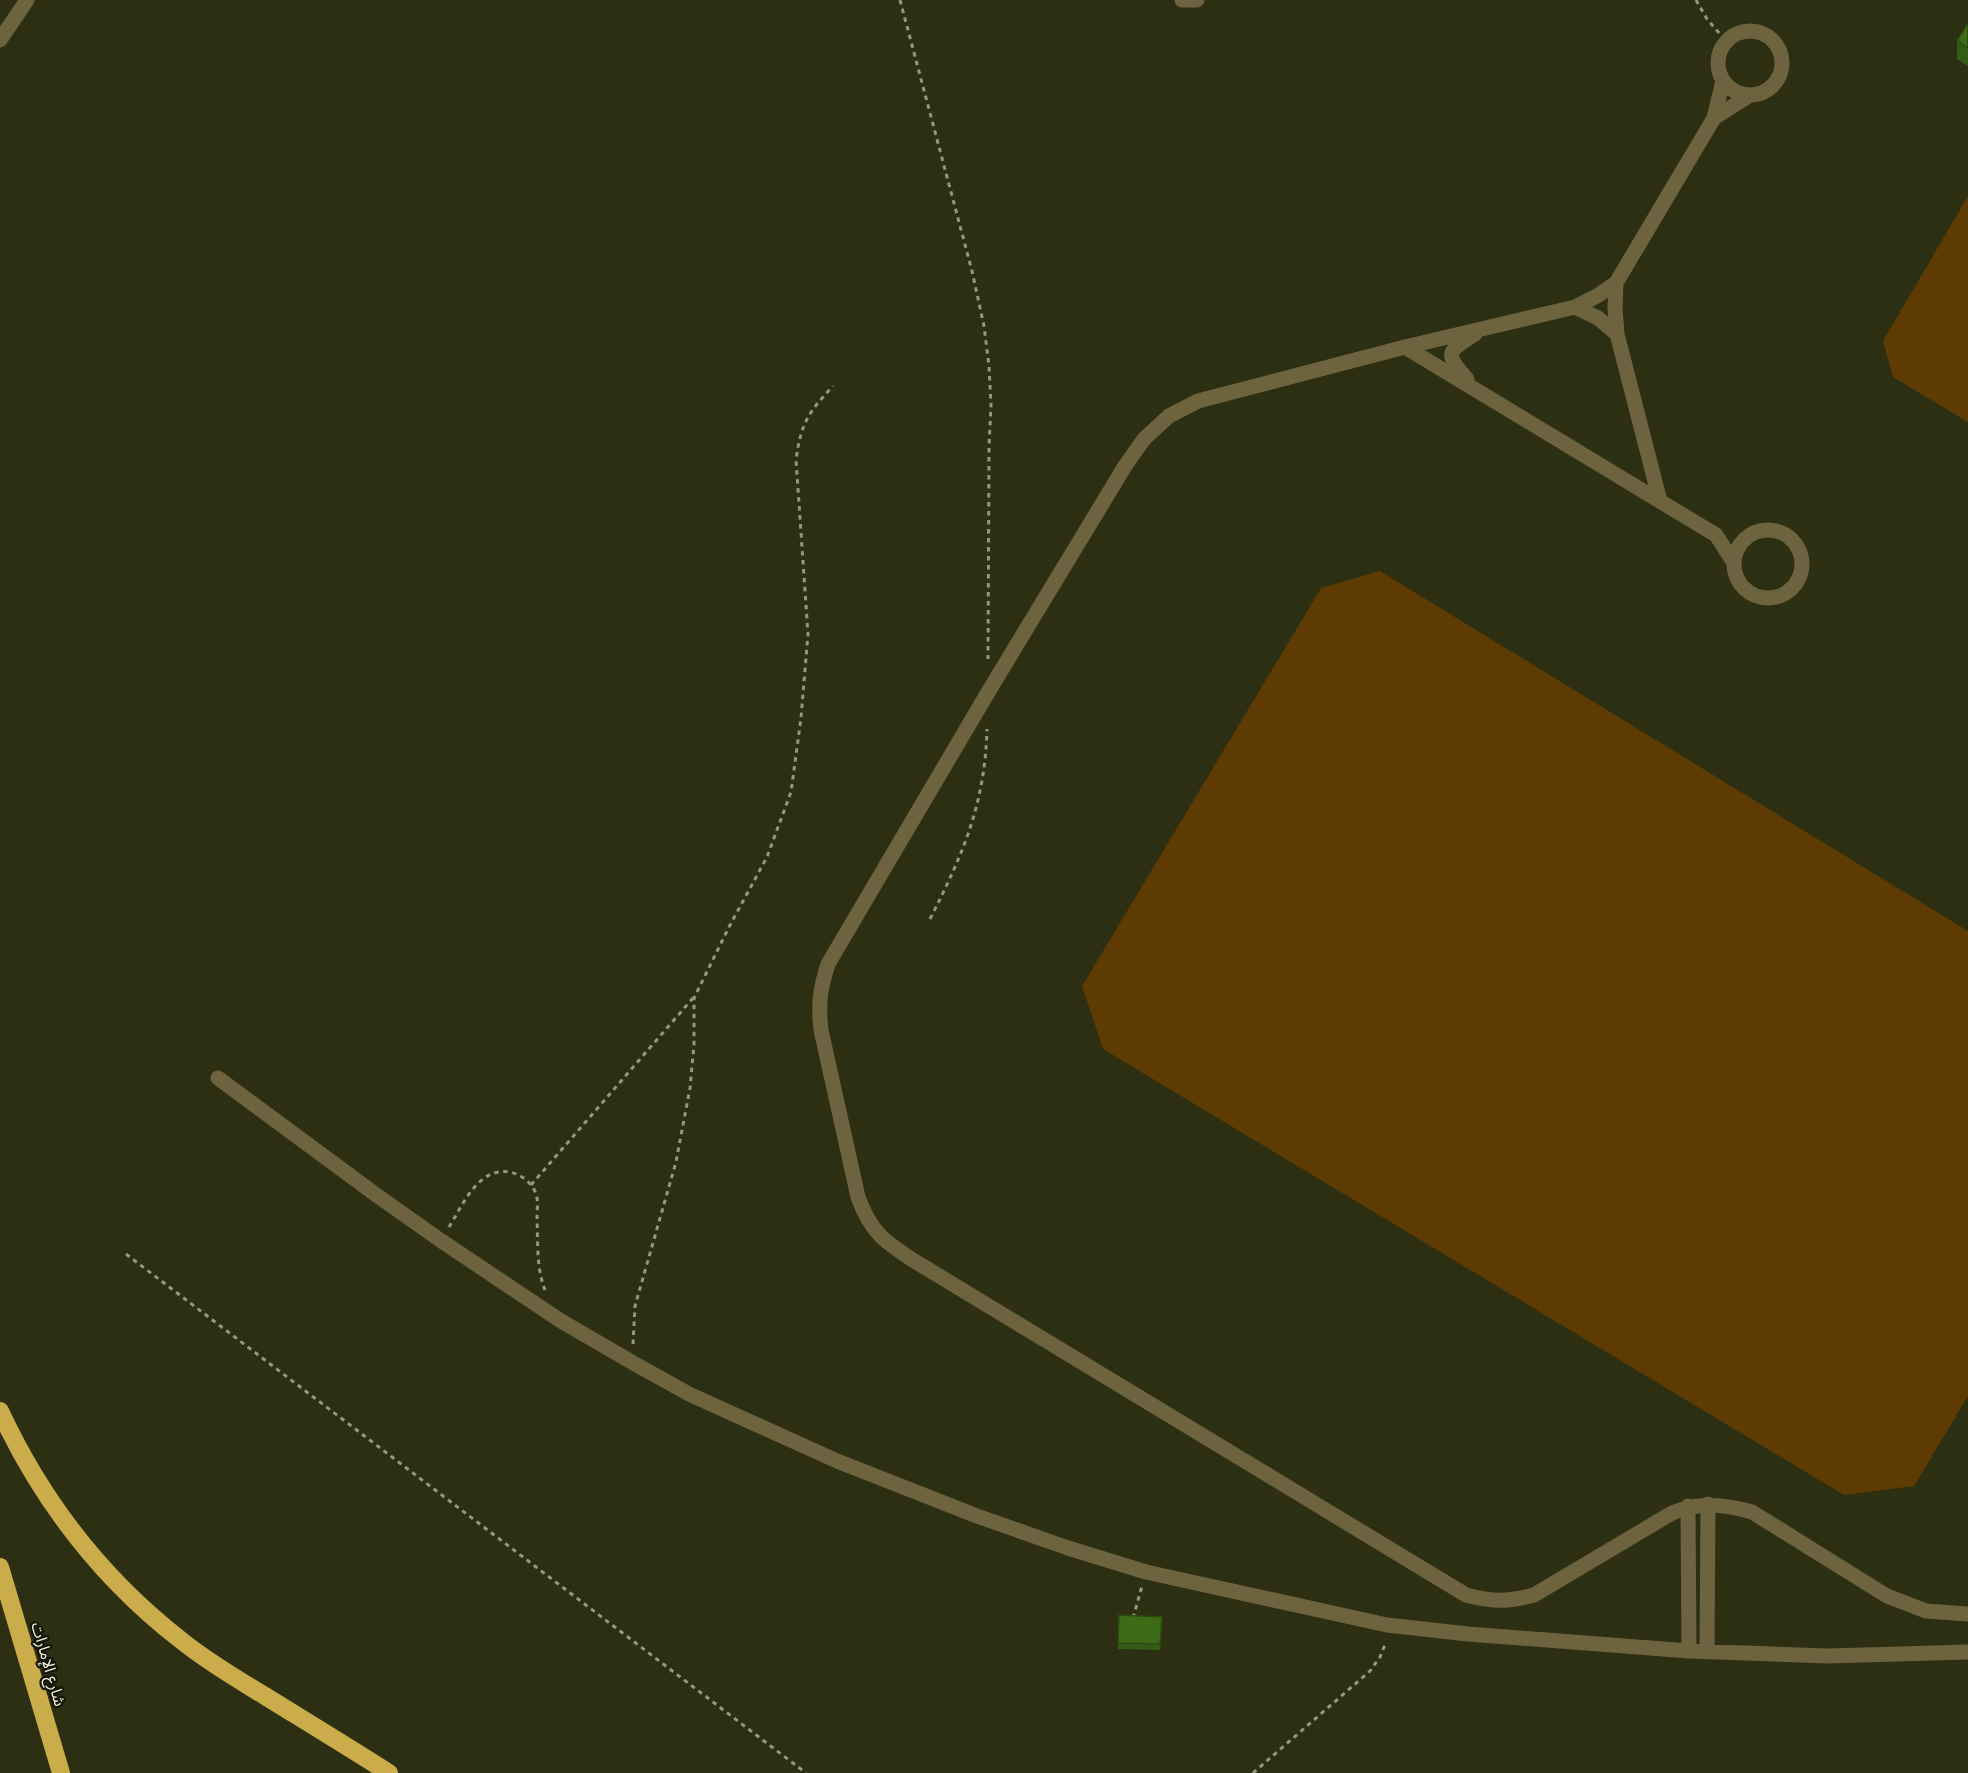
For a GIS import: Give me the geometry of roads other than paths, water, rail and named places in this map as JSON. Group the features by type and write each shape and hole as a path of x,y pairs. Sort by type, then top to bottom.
{"highway":[{"path":"0,1411 28,1466 72,1532 110,1576 152,1617 214,1665 389,1773"},
{"name":"شارع الإمارات","path":"0,1567 61,1773"}],"lane":[{"path":"0,40 27,0"},
{"path":"1182,0 1197,0"},
{"path":"1754,30 1773,39 1779,48 1782,70 1778,80 1770,88 1761,93 1739,94 1723,81 1719,72 1719,51 1733,35 1754,30"},
{"path":"1723,81 1714,118 1616,283 1597,296 1575,307 1485,327 1198,400 1169,416 1144,438 987,694 828,964 821,984 819,1014 858,1197 865,1217 877,1235 894,1248 1466,1595 1489,1601 1512,1601 1534,1595 1651,1525 1688,1506 1708,1504 1730,1506 1752,1512 1887,1596 1926,1611 1968,1614"},
{"path":"1714,118 1750,95"},
{"path":"1616,283 1617,334 1660,501"},
{"path":"1575,307 1598,318 1617,334"},
{"path":"1479,393 1455,366 1451,360 1451,354 1453,349 1485,327"},
{"path":"1405,347 1716,536 1734,563 1740,583 1756,596 1777,597 1786,593 1800,577 1802,566 1797,546 1782,533 1771,530 1751,535 1716,536"},
{"path":"1734,563 1739,546 1751,535"},
{"path":"218,1078 440,1240 561,1321 689,1394 837,1461 977,1516 1068,1548 1146,1572 1387,1625 1468,1634 1707,1652 1828,1656 1968,1652"},
{"path":"1707,1652 1708,1504"},
{"path":"1688,1506 1689,1651"}]}
